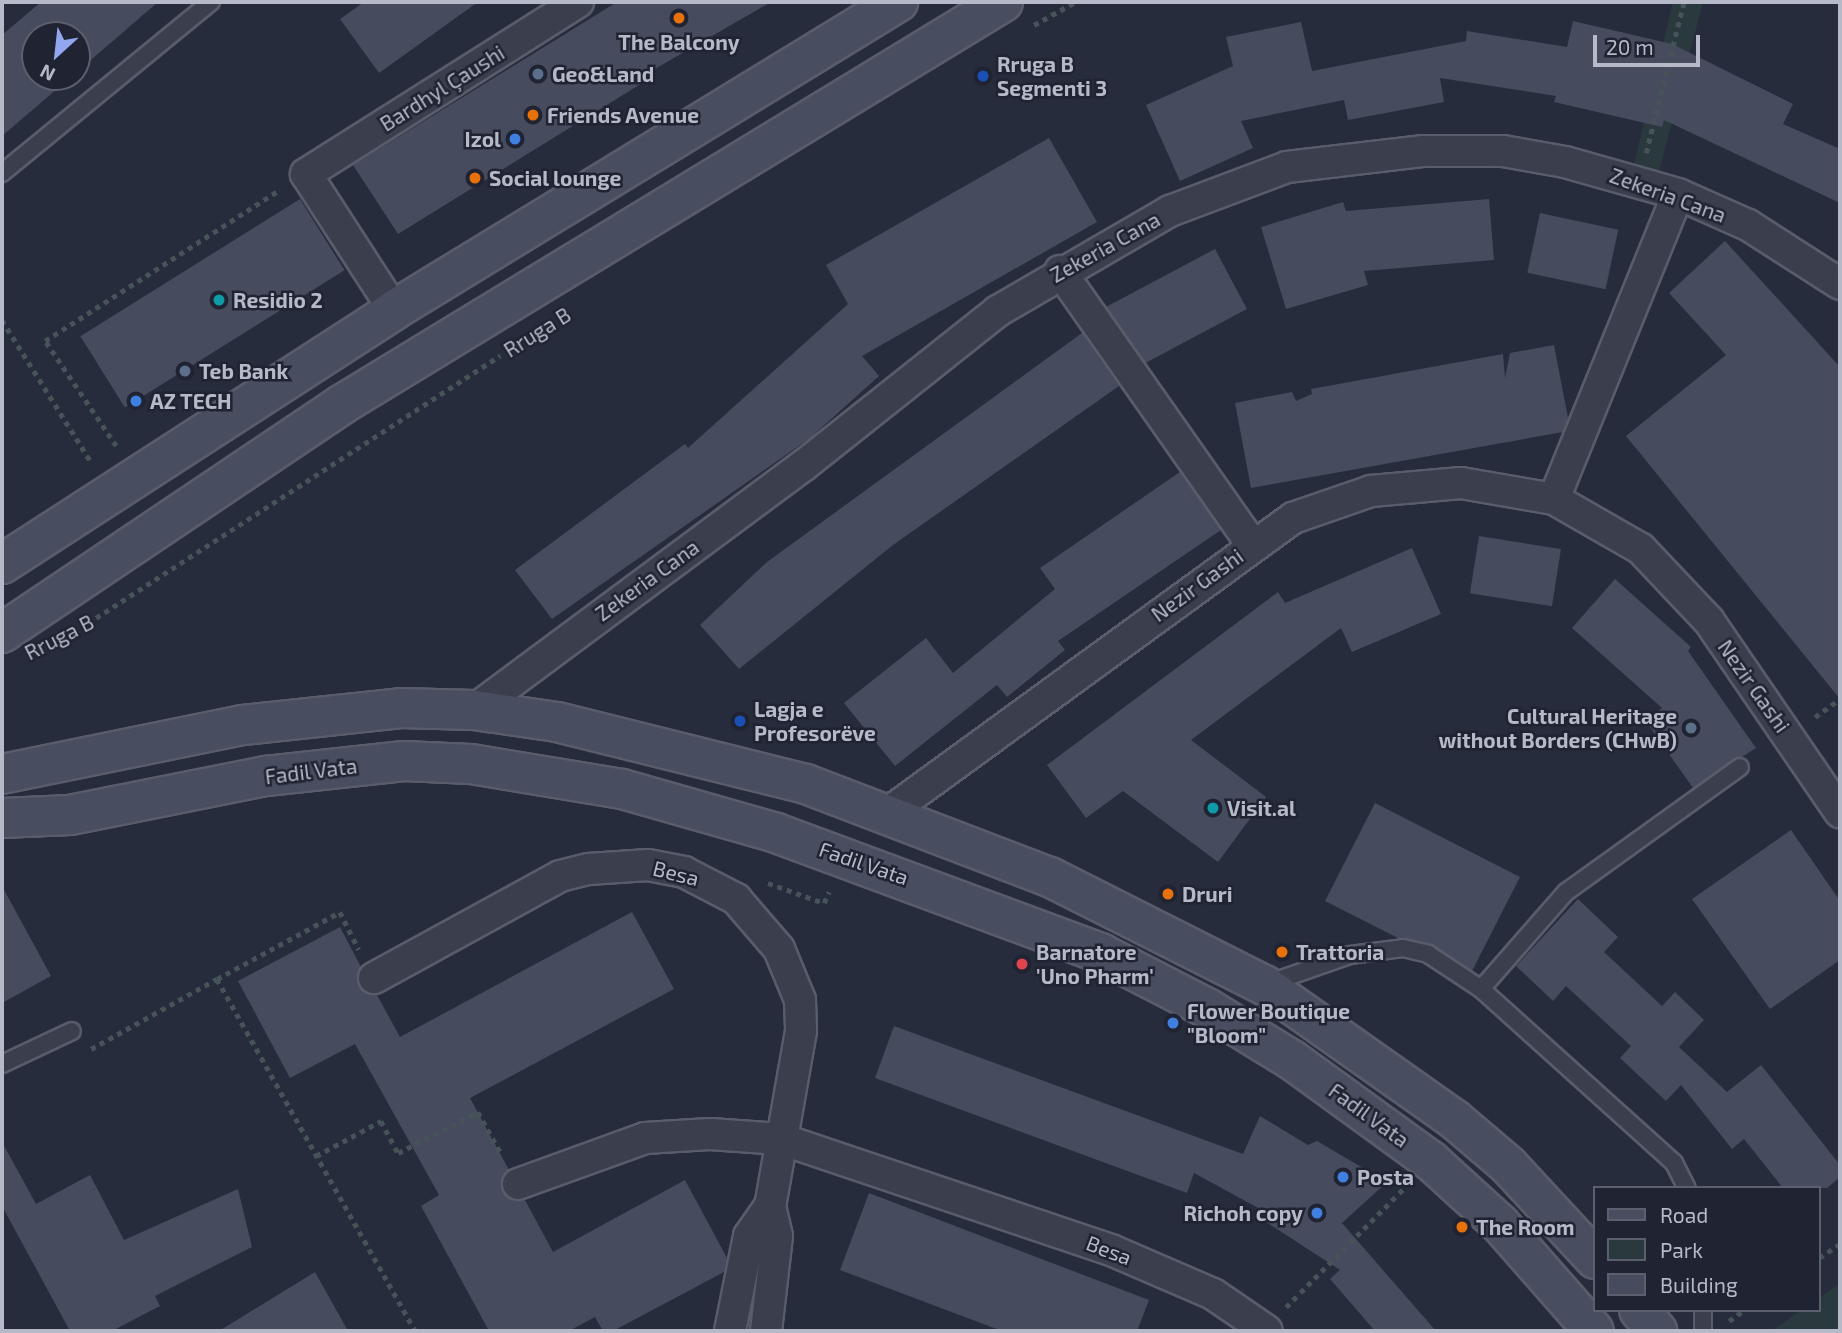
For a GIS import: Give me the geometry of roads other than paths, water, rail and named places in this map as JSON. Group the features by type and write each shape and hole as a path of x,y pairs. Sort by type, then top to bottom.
{"main road":[{"path":"2,564 394,310 898,2"},
{"name":"Rruga B","path":"2,634 341,405 1017,14"},
{"path":"5,772 257,723 401,708 474,710 697,753 888,813 1121,908 1264,985 1454,1119 1508,1165 1594,1258"},
{"name":"Fadil Vata","path":"6,820 335,767 471,764 622,789 844,856 1100,953 1195,1002 1292,1060 1431,1161 1500,1224 1594,1331"},
{"path":"1641,1312 1657,1331"}],"street":[{"name":"Bardhyl Çaushi","path":"394,310 306,174 578,2"},
{"name":"Zekeria Cana","path":"474,710 803,467 998,312 1060,271 1170,211 1287,167 1424,150 1503,151 1639,181 1678,194 1748,225 1840,284"},
{"path":"1554,499 1678,194"},
{"path":"1060,271 1252,544"},
{"name":"Nezir Gashi","path":"888,813 1252,544 1293,518 1371,491 1461,483 1554,499 1600,520 1678,583 1840,812"},
{"name":"Besa","path":"374,978 560,876 648,865 706,879 757,921 795,978 801,1031 770,1206 777,1236 766,1331"},
{"name":"Besa","path":"518,1184 645,1138 709,1133 781,1139 1111,1250 1213,1293 1266,1330"},
{"name":"Besa","path":"730,1331 750,1237 770,1206"}],"lane":[{"path":"2,173 211,2"},
{"path":"1481,989 1566,892 1740,767"},
{"path":"1264,985 1311,965 1404,948 1437,959 1481,989 1674,1163 1686,1186"},
{"path":"2,1064 72,1031"},
{"path":"1703,1312 1703,1331"}],"place":[{"name":"The Balcony","path":"679,18"},
{"name":"Geo&Land","path":"538,74"},
{"name":"Rruga B Segmenti 3","path":"983,76"},
{"name":"Friends Avenue","path":"533,115"},
{"name":"Izol","path":"515,139"},
{"name":"Social lounge","path":"475,178"},
{"name":"Residio 2","path":"219,300"},
{"name":"Teb Bank","path":"185,371"},
{"name":"AZ TECH","path":"136,401"},
{"name":"Lagja e Profesorëve","path":"740,721"},
{"name":"Cultural Heritage without Borders (CHwB)","path":"1691,728"},
{"name":"Visit.al","path":"1213,808"},
{"name":"Druri","path":"1168,894"},
{"name":"Trattoria","path":"1282,952"},
{"name":"Barnatore 'Uno Pharm'","path":"1022,964"},
{"name":"Flower Boutique \"Bloom\"","path":"1173,1023"},
{"name":"Posta","path":"1343,1177"},
{"name":"Richoh copy","path":"1317,1213"},
{"name":"The Room","path":"1462,1227"}]}
